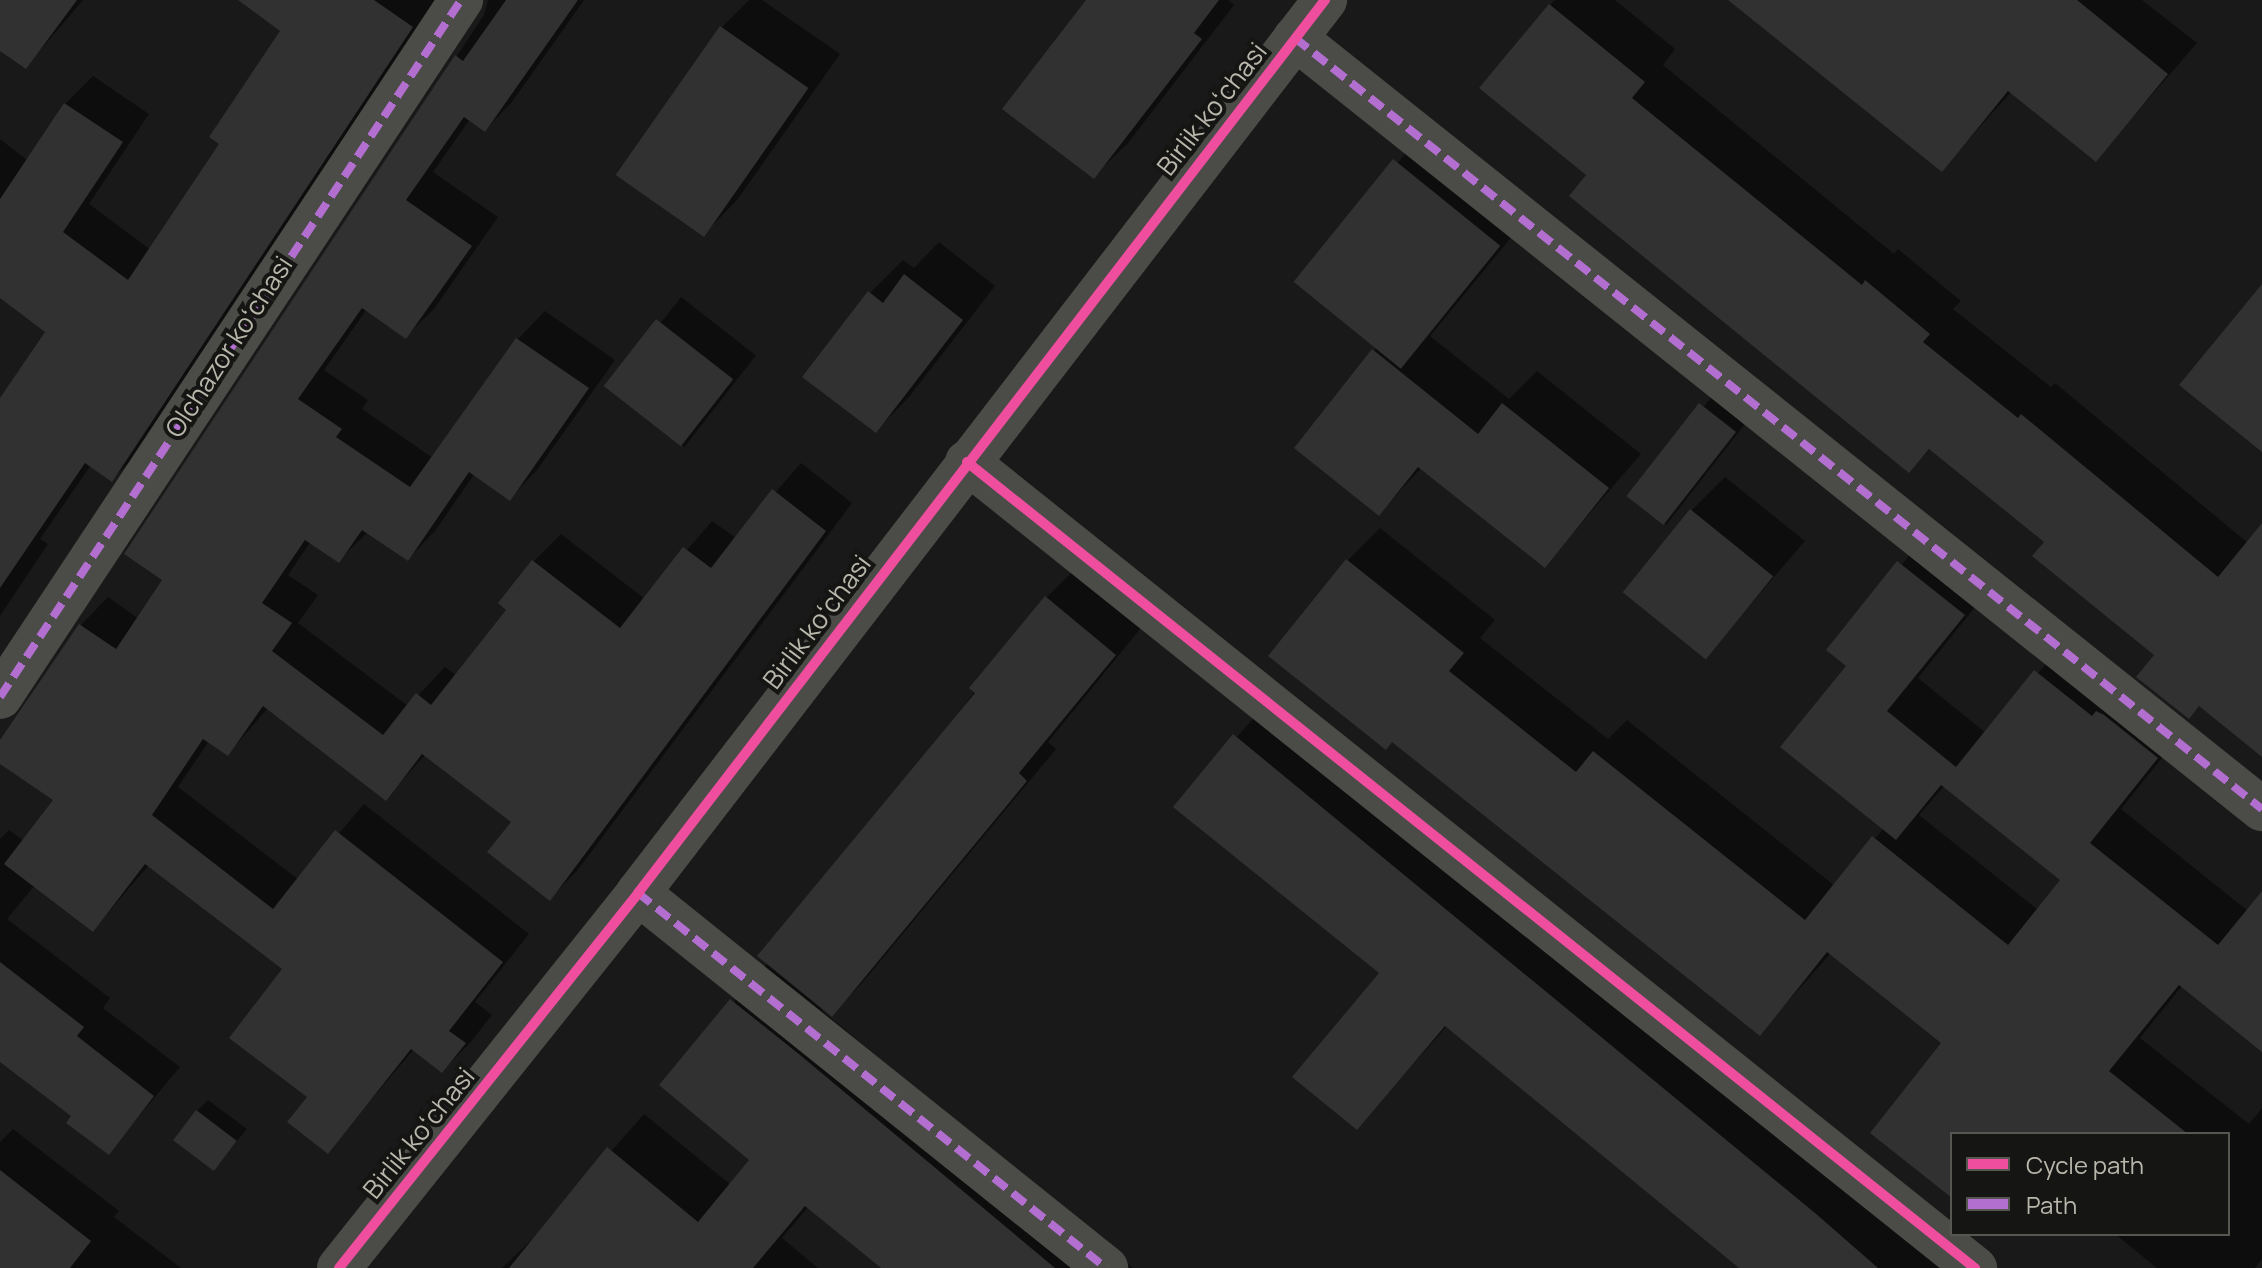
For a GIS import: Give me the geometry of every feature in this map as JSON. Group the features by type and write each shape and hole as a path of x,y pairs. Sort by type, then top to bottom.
{"street":[{"name":"Olchazor koʻchasi","path":"0,697 461,0"},
{"name":"Birlik koʻchasi","path":"339,1268 638,893 1325,0"},
{"path":"1295,38 2262,809"},
{"path":"967,462 1975,1268"},
{"path":"638,893 1106,1268"}],"building":[{"path":"0,0 77,0 26,69 0,51"},
{"path":"238,0 374,0 413,27 112,482 85,463 0,588 0,398 45,332 0,298 0,199 64,103 123,142 63,232 128,280 219,144 209,137 280,31"},
{"path":"506,0 578,0 485,132 464,117 406,200 472,246 406,339 362,308 298,399 342,429 336,437 410,487 516,338 589,388 510,501 469,472 408,561 362,530 339,563 305,540 262,603 292,623 272,651 383,735 416,693 431,705 506,610 498,603 532,560 620,628 683,547 711,568 772,489 826,531 550,901 487,852 511,822 422,754 386,801 263,706 228,756 203,739 152,815 273,909 335,830 503,962 449,1031 466,1043 442,1073 411,1049 328,1154 287,1122 307,1097 229,1038 282,969 145,864 93,932 4,864 53,800 0,764 0,740 79,624 116,649 162,580 124,554 455,55 463,61"},
{"path":"1086,0 1219,0 1194,33 1202,39 1094,179 1002,109"},
{"path":"1728,0 2077,0 2168,74 2096,162 2008,91 1942,172"},
{"path":"1549,4 1645,82 1632,98 1862,285 1865,280 1930,334 1923,342 2018,418 2021,414 2218,577 2262,523 2262,757 2199,706 2189,719 2136,677 2154,655 2032,556 2044,542 1929,449 1909,473 1569,196 1586,175 1479,88"},
{"path":"720,26 808,88 704,237 616,175"},
{"path":"1393,159 1500,246 1401,369 1294,282"},
{"path":"904,274 963,320 876,433 802,377 868,291 883,303"},
{"path":"2262,284 2262,452 2179,385"},
{"path":"656,319 733,379 681,446 604,386"},
{"path":"1372,349 1478,434 1502,403 1609,488 1545,568 1418,467 1379,516 1294,448"},
{"path":"1699,403 1736,432 1663,525 1626,496"},
{"path":"1690,509 1773,576 1706,659 1623,592"},
{"path":"1346,559 1464,653 1449,671 1576,772 1593,751 1805,920 1872,836 2008,945 2060,880 1941,785 1896,840 1780,747 1846,666 1826,650 1897,561 1965,615 1887,711 1956,767 2034,670 2092,716 2096,711 2104,715 2158,758 2090,843 2218,945 2262,891 2262,1052 2179,985 2109,1071 2185,1132 1950,1132 1950,1196 1870,1133 1941,1043 1827,952 1760,1036 1392,742 1386,750 1268,656"},
{"path":"1045,596 1116,655 1019,773 1027,781 832,1017 757,956 975,693 969,688"},
{"path":"1233,734 1878,1268 1739,1268 1445,1026 1357,1130 1292,1077 1379,973 1173,807"},
{"path":"0,962 84,1027 77,1036 154,1096 109,1155 66,1123 71,1116 0,1062"},
{"path":"730,999 1055,1268 881,1268 805,1206 753,1268 509,1268 607,1147 698,1222 749,1160 659,1085"},
{"path":"196,1110 237,1141 214,1171 173,1140"},
{"path":"0,1170 91,1241 70,1268 0,1268"}],"marked path":[{"path":"0,697 461,0"},
{"path":"1295,38 2262,809"},
{"path":"638,893 1106,1268"}],"cycle path":[{"path":"339,1268 638,893 1325,0"},
{"path":"967,462 1975,1268"}]}
